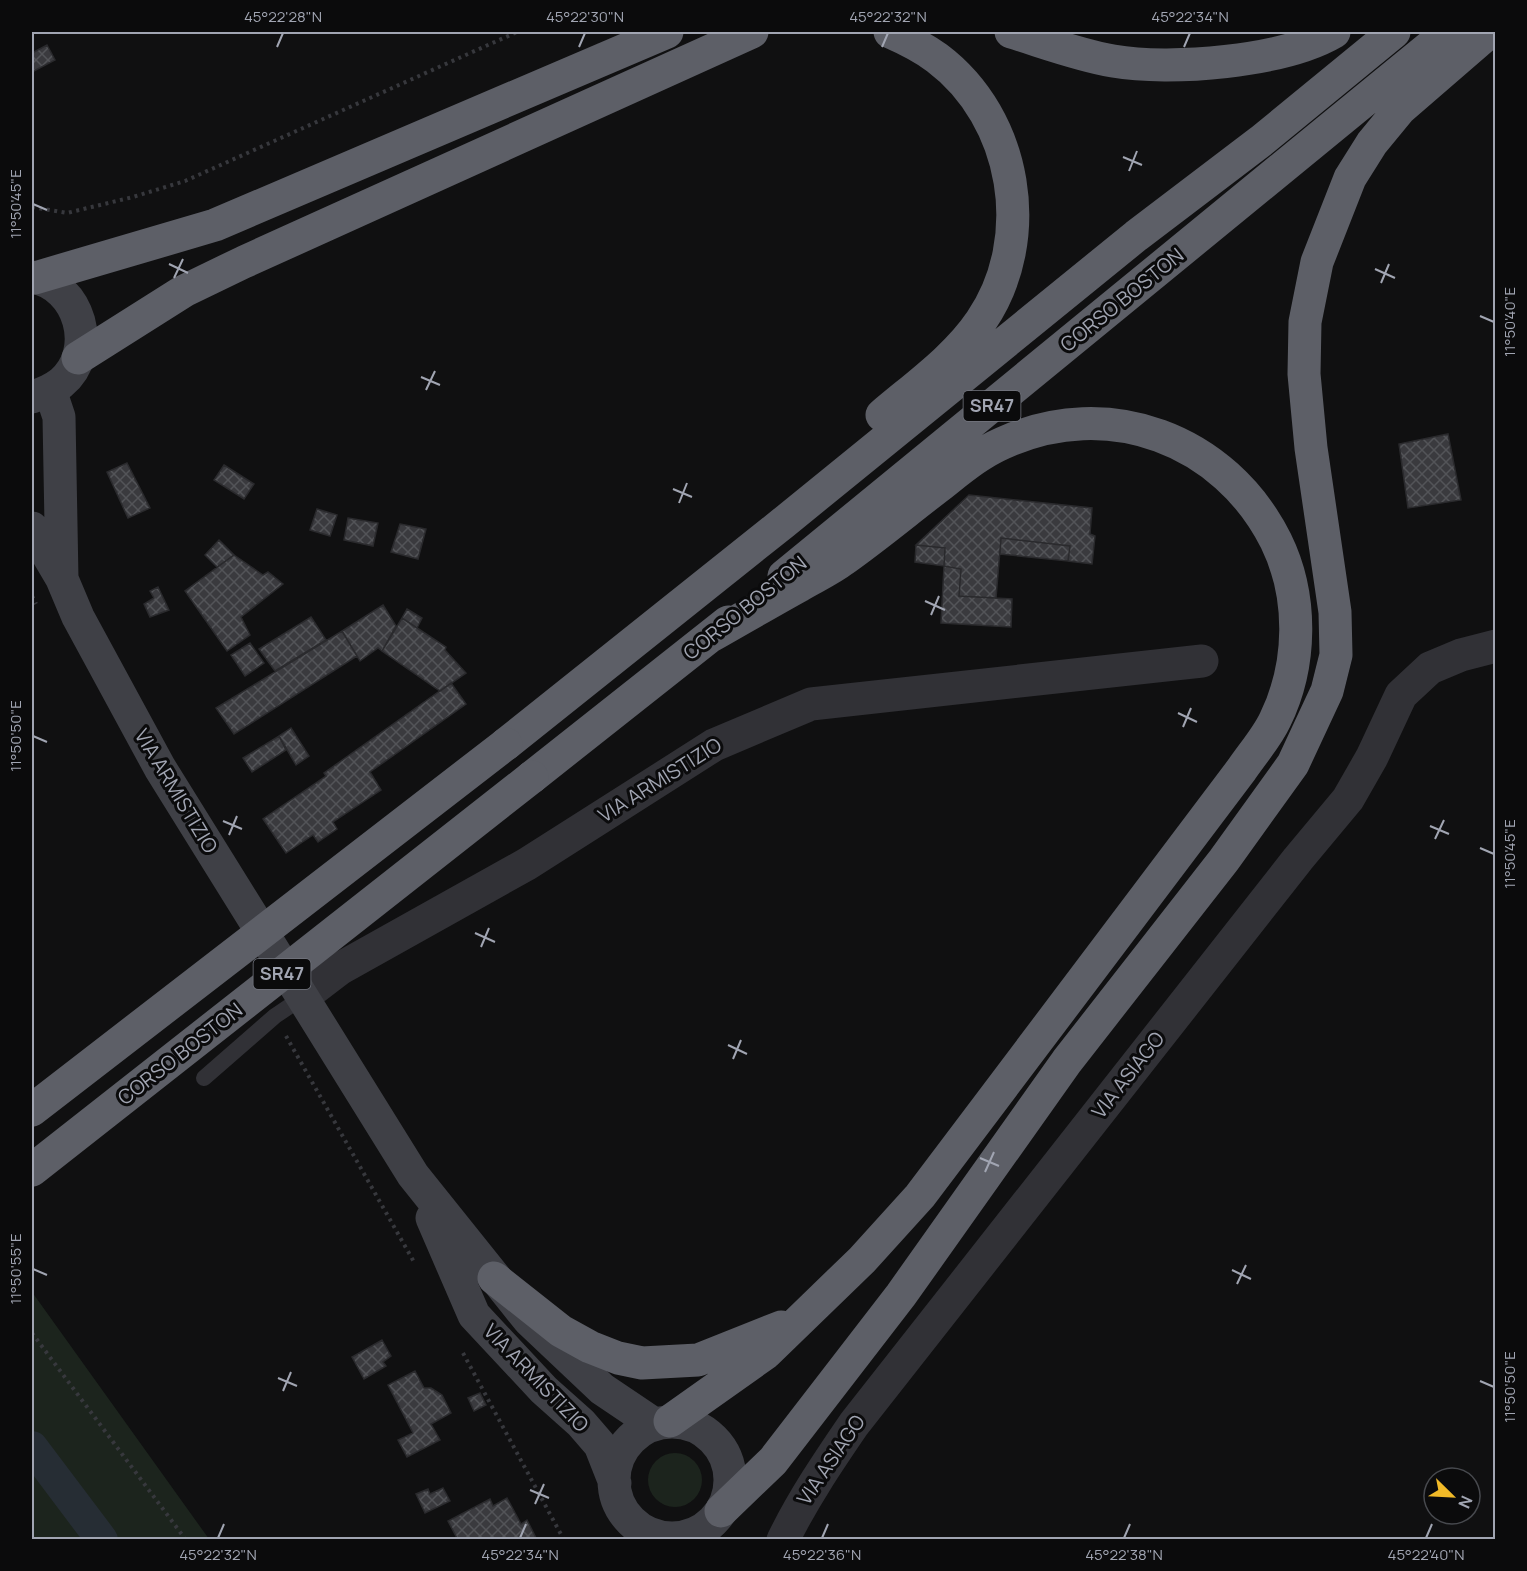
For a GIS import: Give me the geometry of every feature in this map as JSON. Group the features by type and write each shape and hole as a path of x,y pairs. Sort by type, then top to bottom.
{"highway":[{"path":"33,278 215,225 667,32"},
{"path":"78,358 184,291 752,32"},
{"path":"783,523 796,491 965,343 982,320 996,295 1006,268 1013,211 1004,154 993,127 978,102 953,72 914,43 890,32"},
{"path":"1011,32 1114,61 1168,65 1245,60 1292,48 1334,32"},
{"name":"CORSO BOSTON","path":"32,1110 506,744 783,523 1136,236 1261,141 1394,32"},
{"name":"CORSO BOSTON","path":"32,1170 711,636 1448,32"},
{"path":"714,1524 773,1461 894,1304 1067,1062 1224,860 1293,764 1327,692 1336,655 1335,612 1311,448 1304,374 1305,322 1317,262 1350,178 1372,142 1400,109 1489,32"},
{"path":"662,1423 766,1353 862,1260 920,1196 1242,769 1274,721 1286,695 1293,667 1296,638 1295,609 1290,580 1272,534 1251,500 1230,478 1206,459 1170,440 1151,432 1121,425 1091,423 1060,425 1030,432 1002,443 975,458 842,561 711,636"},
{"path":"494,1278 561,1331 590,1347 618,1358 642,1363 698,1360 802,1318"}],"street":[{"path":"33,278 54,286 69,299 79,318 82,338 78,358 72,371 62,382 41,394 59,417 62,579"},
{"path":"32,528 62,579"},
{"name":"VIA ARMISTIZIO","path":"62,579 78,617 160,768 413,1175 529,1320 574,1365 602,1389 662,1423 686,1423 701,1429 713,1438 723,1450 729,1465 731,1481 728,1496 714,1524 683,1537 662,1537 645,1534 628,1517 618,1501 615,1483 600,1445 581,1423 544,1390 474,1315 413,1175"},
{"name":"VIA ASIAGO","path":"783,1539 822,1470 854,1424 1283,878 1348,799 1372,757 1401,695 1430,668 1461,655 1496,646"},
{"name":"VIA ARMISTIZIO","path":"303,997 341,968 526,864 714,745 811,704 1202,661"},
{"path":"615,1483 615,1470 625,1446 643,1429 662,1423"}],"lane":[{"name":"VIA ARMISTIZIO","path":"204,1078 275,1016 303,997"}],"path":[{"path":"32,207 67,213 133,197 185,181 517,32"},
{"path":"32,596 37,607"},
{"path":"275,1016 417,1268"},
{"path":"32,1333 186,1539"},
{"path":"462,1351 564,1539"}],"shaded area":[{"path":"32,1292 209,1539 32,1539"},
{"path":"675,1453 685,1455 694,1461 700,1470 702,1480 700,1490 694,1499 685,1505 675,1507 665,1505 656,1499 650,1490 648,1480 650,1470 656,1461 665,1455"}],"building":[{"path":"47,45 55,60 32,72 32,53"},
{"path":"1448,434 1461,500 1408,508 1399,444"},
{"path":"127,463 150,508 128,518 107,472"},
{"path":"224,465 254,484 244,499 214,480"},
{"path":"969,495 1092,508 1090,534 1095,536 1092,564 1068,561 1070,546 1001,538 996,598 959,596 961,569 944,566 945,548 916,545"},
{"path":"317,509 337,515 330,536 310,530"},
{"path":"348,518 378,523 373,546 344,540"},
{"path":"400,524 426,529 418,559 391,552"},
{"path":"1001,538 1070,546 1068,561 1000,554"},
{"path":"219,540 234,555 217,567 205,555"},
{"path":"916,545 945,548 944,566 915,562"},
{"path":"234,555 263,575 268,572 283,584 241,617 250,635 227,651 185,591"},
{"path":"944,566 961,569 959,596 1012,599 1011,627 941,623"},
{"path":"158,587 169,610 150,617 144,604 154,598 150,591"},
{"path":"383,605 396,626 382,651 378,648 360,661 342,631"},
{"path":"407,609 422,618 417,628 402,618"},
{"path":"311,617 326,640 275,671 259,649"},
{"path":"402,618 446,647 445,650 466,673 440,691 382,651"},
{"path":"342,631 357,656 234,734 216,708"},
{"path":"250,643 264,663 245,676 231,655"},
{"path":"451,683 466,704 370,772 381,790 333,822 337,829 318,842 313,835 286,853 263,819 326,776 324,773"},
{"path":"291,728 309,756 296,765 279,736"},
{"path":"279,736 286,750 252,772 243,758"},
{"path":"382,1340 391,1356 383,1362 386,1366 364,1379 352,1357"},
{"path":"415,1371 424,1388 431,1388 442,1395 451,1413 431,1424 440,1440 407,1457 398,1440 413,1433 388,1385"},
{"path":"480,1393 486,1405 474,1411 468,1398"},
{"path":"443,1488 450,1501 425,1513 416,1494 428,1489 430,1494"},
{"path":"507,1498 521,1524 527,1520 536,1538 532,1540 458,1540 448,1521 490,1499 493,1506"}],"waterway":[{"path":"32,1447 102,1540"}]}
